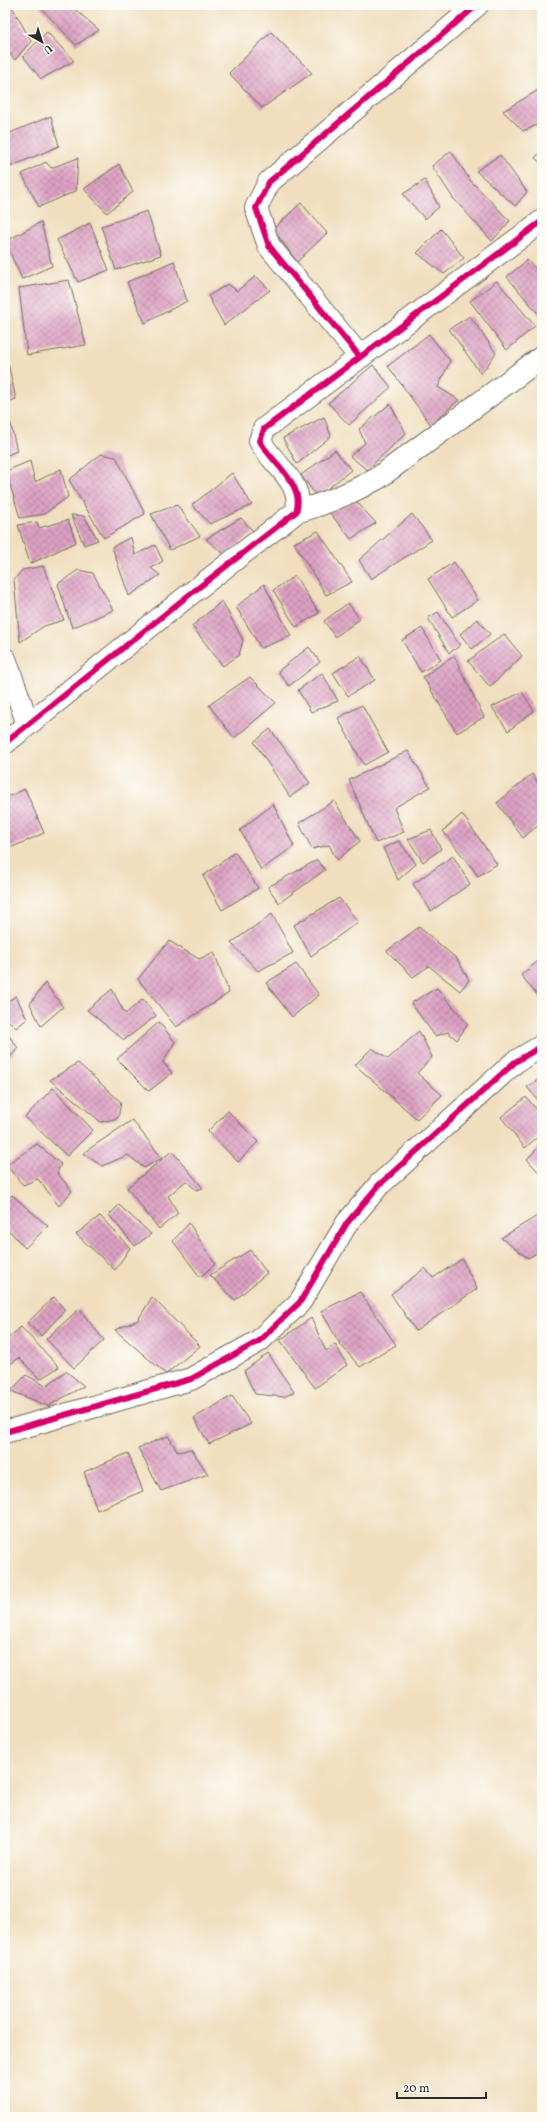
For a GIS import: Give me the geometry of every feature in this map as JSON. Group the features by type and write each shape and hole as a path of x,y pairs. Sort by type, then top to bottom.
{"street":[{"path":"360,357 269,246 256,208 269,182 477,5"},
{"path":"296,512 298,498 290,481 264,449 260,441 260,435 264,429 542,221"},
{"path":"5,743 180,602 296,512 321,505 350,493 378,478 542,357"},
{"path":"5,659 28,724"},
{"path":"5,1432 191,1379 259,1342 300,1302 347,1223 379,1185 515,1062 542,1046"}],"building":[{"path":"6,5 11,5 31,41 15,60 5,48"},
{"path":"38,5 70,5 99,30 76,45"},
{"path":"47,32 74,61 41,79 23,56"},
{"path":"271,32 312,73 262,108 229,73"},
{"path":"542,88 542,123 523,131 503,111"},
{"path":"51,116 59,146 5,169 5,135"},
{"path":"542,150 542,164 535,158"},
{"path":"451,151 470,180 510,221 492,241 453,198 432,166"},
{"path":"500,155 527,192 515,206 476,171"},
{"path":"78,158 76,191 39,207 22,174 46,162 51,168"},
{"path":"119,164 133,192 107,213 84,189"},
{"path":"425,180 439,207 425,219 403,194"},
{"path":"301,203 327,233 297,262 273,229"},
{"path":"147,211 161,255 116,270 101,226"},
{"path":"41,222 52,266 22,279 5,242"},
{"path":"90,223 109,270 78,282 57,240"},
{"path":"441,229 464,258 444,274 417,253"},
{"path":"527,260 542,274 542,318 507,277"},
{"path":"174,261 187,301 145,323 127,282"},
{"path":"256,276 270,290 224,325 208,296 228,284 237,291"},
{"path":"69,280 86,345 27,355 19,288"},
{"path":"497,281 535,326 507,350 470,301"},
{"path":"470,316 496,353 481,374 449,329"},
{"path":"429,334 450,361 438,387 459,400 431,425 388,366"},
{"path":"5,363 8,363 16,399 5,403"},
{"path":"373,365 391,387 349,425 328,403"},
{"path":"390,404 406,433 367,470 350,456 365,443 359,429"},
{"path":"9,417 17,451 5,456 5,418"},
{"path":"324,417 331,436 297,464 283,438"},
{"path":"335,450 351,470 317,497 301,475"},
{"path":"101,454 116,457 145,514 104,538 69,480"},
{"path":"30,461 35,482 61,469 68,497 44,514 20,518 6,471"},
{"path":"232,473 252,505 210,524 192,505"},
{"path":"356,501 376,523 351,539 329,512"},
{"path":"177,505 200,536 170,550 151,514"},
{"path":"412,514 432,540 371,579 359,560"},
{"path":"71,515 84,516 98,540 84,545"},
{"path":"241,518 254,532 225,555 206,539"},
{"path":"68,520 76,542 30,564 18,525 37,522 39,528"},
{"path":"318,531 352,582 326,595 294,543"},
{"path":"131,537 135,555 155,545 163,561 151,568 160,575 129,596 112,547"},
{"path":"454,562 478,600 452,617 428,579"},
{"path":"43,566 64,620 44,626 20,642 14,580 22,570"},
{"path":"78,570 93,573 113,610 72,628 58,584"},
{"path":"295,576 319,613 296,627 273,590"},
{"path":"264,584 291,636 261,648 236,607"},
{"path":"222,601 243,640 239,655 223,666 192,626"},
{"path":"348,603 360,619 335,637 324,621"},
{"path":"438,612 460,646 449,653 428,618"},
{"path":"477,619 490,634 472,649 460,634"},
{"path":"422,628 441,660 421,672 402,640"},
{"path":"504,634 522,656 490,687 468,661"},
{"path":"309,647 320,662 289,686 278,671"},
{"path":"360,656 375,680 348,696 333,673"},
{"path":"454,656 484,717 457,733 423,677"},
{"path":"322,673 338,701 311,712 298,690"},
{"path":"250,677 276,703 234,738 209,705"},
{"path":"522,692 534,711 508,731 492,707"},
{"path":"362,705 388,752 364,765 338,718"},
{"path":"270,729 310,783 290,797 254,742"},
{"path":"408,751 430,787 394,808 404,832 376,843 349,780"},
{"path":"532,774 542,789 542,822 523,838 497,803"},
{"path":"25,789 44,833 6,850 5,798"},
{"path":"334,801 360,841 337,860 329,845 312,849 299,823"},
{"path":"273,804 294,846 261,870 240,830"},
{"path":"462,814 497,864 478,876 443,831"},
{"path":"431,830 441,849 423,862 408,839"},
{"path":"399,841 416,864 398,880 383,848"},
{"path":"235,852 258,888 222,910 203,876"},
{"path":"453,856 470,884 431,911 413,884"},
{"path":"317,860 325,870 279,903 268,887"},
{"path":"339,898 358,922 311,956 294,925"},
{"path":"272,914 293,953 258,971 231,943"},
{"path":"419,927 457,959 469,980 460,991 429,966 413,977 387,951"},
{"path":"169,941 199,959 214,952 229,993 176,1027 138,979"},
{"path":"542,958 542,1001 521,975"},
{"path":"296,964 319,995 292,1017 266,983"},
{"path":"45,983 63,1007 41,1026 30,1004"},
{"path":"437,988 468,1024 457,1040 448,1032 435,1036 411,1003"},
{"path":"112,989 125,1014 143,999 156,1016 124,1040 87,1010"},
{"path":"16,996 27,1019 16,1028 5,1017 5,1003"},
{"path":"159,1022 175,1042 163,1062 172,1073 149,1091 117,1059"},
{"path":"5,1030 18,1048 5,1063"},
{"path":"419,1031 432,1057 417,1073 442,1095 417,1119 355,1065 372,1048 388,1059"},
{"path":"78,1063 121,1102 118,1118 101,1122 50,1080"},
{"path":"542,1077 542,1105 527,1087"},
{"path":"53,1088 93,1130 67,1156 25,1117"},
{"path":"526,1097 542,1116 542,1133 525,1148 501,1117"},
{"path":"228,1111 258,1142 238,1162 208,1131"},
{"path":"132,1120 162,1158 144,1168 128,1155 102,1166 83,1153"},
{"path":"37,1144 61,1164 57,1173 72,1191 59,1206 38,1179 23,1185 6,1165"},
{"path":"542,1144 542,1176 527,1159"},
{"path":"172,1151 203,1188 196,1190 186,1181 168,1196 178,1213 159,1229 127,1188"},
{"path":"12,1195 48,1226 25,1248 5,1226 5,1201"},
{"path":"119,1205 151,1234 135,1246 109,1215"},
{"path":"542,1213 542,1250 528,1258 501,1238"},
{"path":"100,1216 130,1248 115,1270 76,1234"},
{"path":"189,1223 215,1264 200,1277 173,1241"},
{"path":"250,1250 267,1273 235,1300 210,1275"},
{"path":"462,1259 477,1289 416,1331 391,1294 425,1268 433,1278"},
{"path":"360,1292 396,1345 360,1367 340,1344 321,1311"},
{"path":"54,1297 65,1310 41,1336 27,1323"},
{"path":"152,1297 200,1346 166,1374 115,1330 138,1320"},
{"path":"79,1309 104,1340 74,1368 46,1339"},
{"path":"311,1318 326,1351 335,1344 347,1365 315,1388 280,1340"},
{"path":"21,1327 59,1367 40,1379 19,1358 5,1368 5,1341"},
{"path":"268,1353 294,1392 284,1397 255,1394 244,1371"},
{"path":"66,1371 84,1386 48,1406 11,1391 26,1375 46,1386"},
{"path":"232,1396 251,1424 209,1444 194,1418"},
{"path":"168,1436 178,1452 191,1449 208,1474 161,1491 138,1448"},
{"path":"128,1453 143,1491 97,1510 84,1472"}],"cycle path":[{"path":"360,357 269,246 256,208 269,182 477,5"},
{"path":"5,743 180,602 296,512 298,502 292,483 260,441 264,429 542,221"},
{"path":"5,1432 191,1379 259,1341 300,1302 347,1223 379,1185 515,1062 542,1046"}]}
